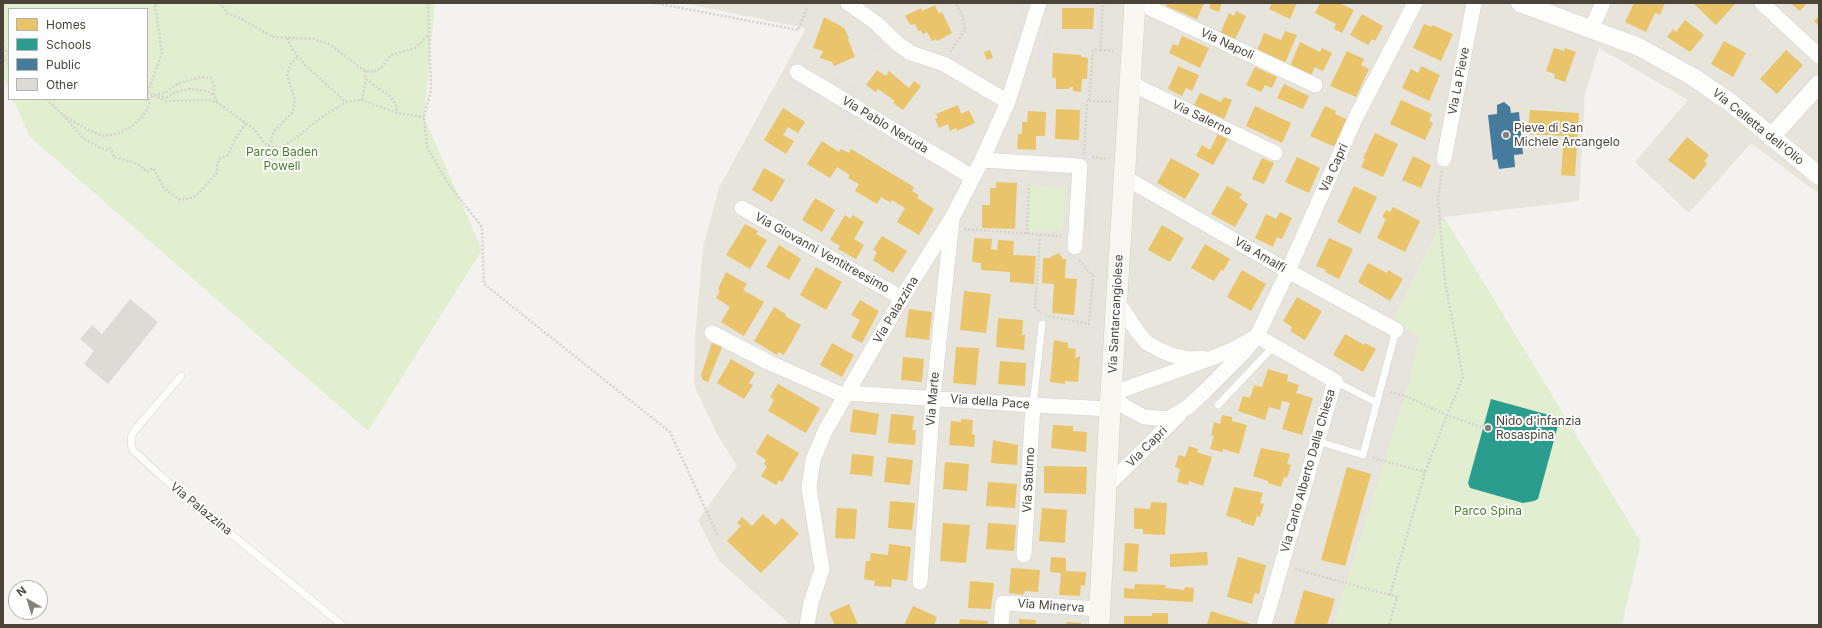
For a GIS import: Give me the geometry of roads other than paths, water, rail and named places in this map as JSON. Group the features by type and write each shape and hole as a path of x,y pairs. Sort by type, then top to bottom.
{"main road":[{"name":"Via Santarcangiolese","path":"1099,617 1135,3"}],"street":[{"path":"848,3 876,23 898,44 911,53 944,64 1008,102"},
{"name":"Via Palazzina","path":"807,625 811,603 822,569 809,488 813,460 825,431 902,298 953,216 982,160 1008,102 1039,3"},
{"name":"Via Napoli","path":"1139,3 1314,85"},
{"name":"Via Capri","path":"1106,487 1244,352 1259,331 1288,272 1355,119 1415,3"},
{"name":"Via La Pieve","path":"1444,159 1474,3"},
{"name":"Via Celletta dell'Olio","path":"1520,3 1639,47 1693,77 1731,103 1819,176"},
{"path":"1591,29 1603,3"},
{"path":"1762,3 1819,56"},
{"name":"Via Pablo Neruda","path":"797,72 972,177"},
{"name":"Via Salerno","path":"1130,83 1275,153"},
{"path":"1771,137 1819,84"},
{"path":"982,160 1080,166 1076,253"},
{"name":"Via Amalfi","path":"1124,177 1288,272 1396,330"},
{"name":"Via Giovanni Ventitreesimo","path":"742,208 902,298"},
{"name":"Via Marte","path":"920,582 933,398 953,216"},
{"path":"1117,301 1147,343 1157,349 1188,359 1212,358"},
{"path":"1111,401 1232,350 1259,331"},
{"name":"Via Carlo Alberto Dalla Chiesa","path":"1259,331 1274,345 1334,381 1264,625"},
{"path":"712,332 770,363 846,395"},
{"name":"Via della Pace","path":"846,395 933,398 1033,405 1111,401"},
{"name":"Via Capri","path":"1111,401 1144,417 1168,418 1188,407"},
{"name":"Via Saturno","path":"1024,556 1033,405"},
{"name":"Via Minerva","path":"1001,625 1003,602 1099,617"}],"lane":[{"path":"1033,405 1042,324"},
{"path":"1317,441 1363,455 1396,330"},
{"path":"1218,405 1274,345"},
{"name":"Via Palazzina","path":"181,376 134,431 130,438 132,449 163,478 342,625"},
{"path":"1334,381 1377,403"}],"place":[{"name":"Pieve di San Michele Arcangelo","path":"1506,135"},
{"name":"Nido d'infanzia Rosaspina","path":"1488,428"}],"park label":[{"name":"Parco Baden Powell","path":"282,159"},
{"name":"Parco Spina","path":"1488,511"}]}
